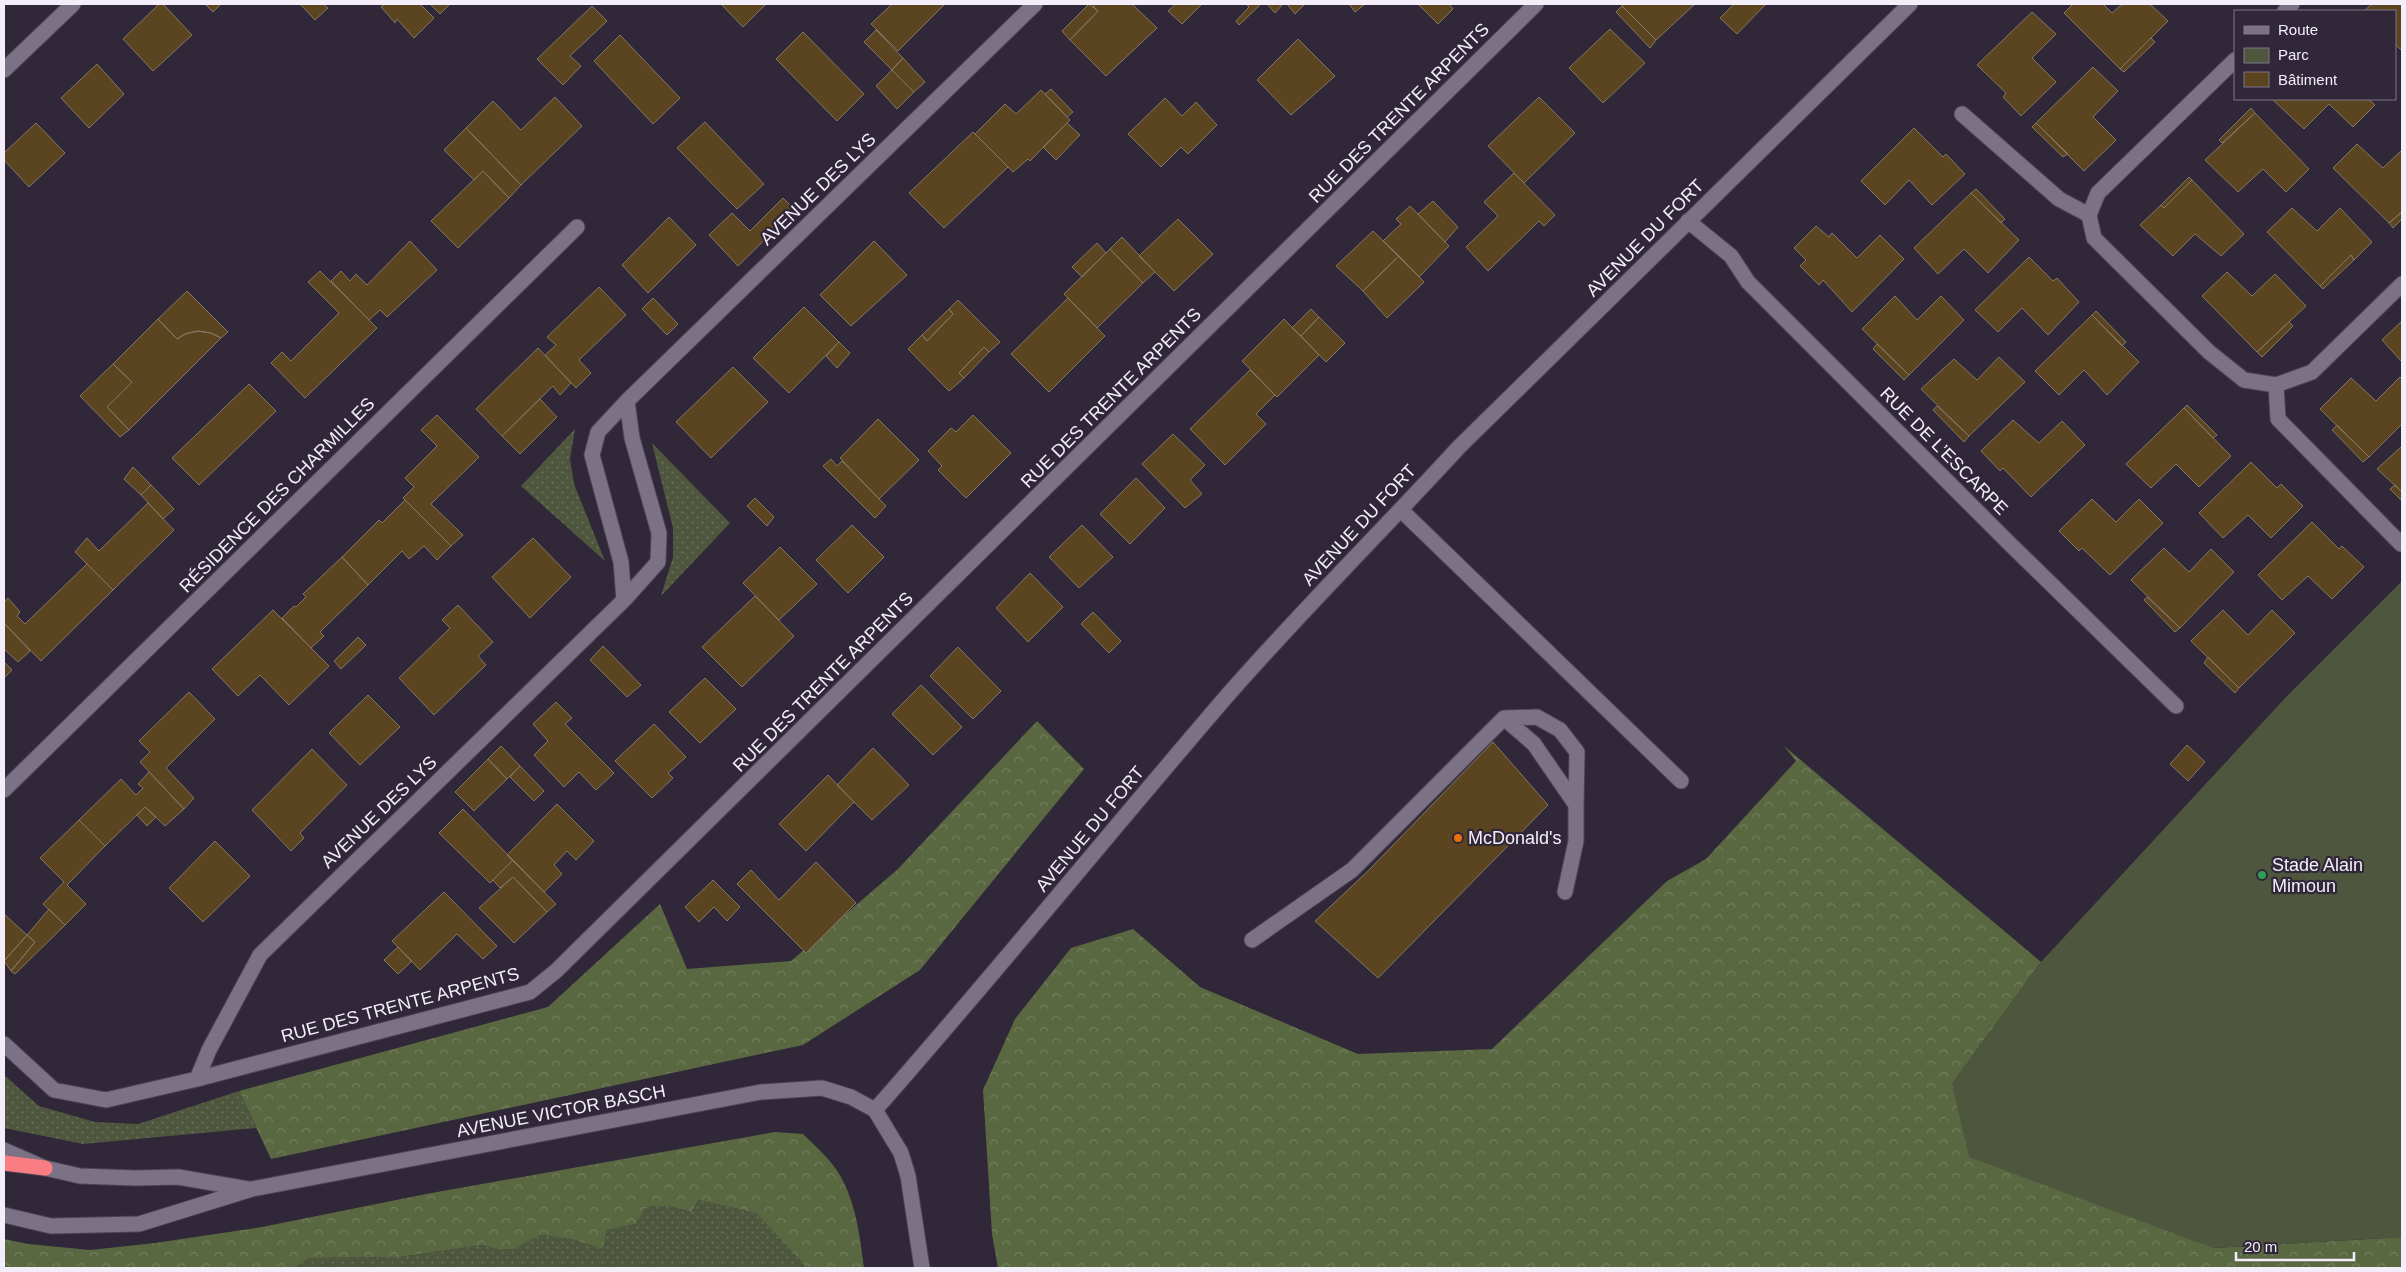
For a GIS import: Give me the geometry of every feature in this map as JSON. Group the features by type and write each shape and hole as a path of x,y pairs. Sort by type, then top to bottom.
{"highway":[{"path":"4,1163 45,1168"}],"street":[{"path":"4,70 73,4"},
{"name":"AVENUE DES LYS","path":"624,600 621,562 592,455 598,432 627,401 1034,4"},
{"name":"RUE DES TRENTE ARPENTS","path":"4,1044 54,1090 106,1100 197,1079 530,992 556,971 1536,4"},
{"name":"AVENUE DU FORT","path":"875,1110 985,984 1092,854 1227,696 1372,537 1401,510 1459,447 1910,4"},
{"path":"2234,61 2098,193 2089,215 2094,238 2209,352 2244,380 2276,385 2312,372 2402,284"},
{"path":"1962,114 2059,199 2089,215"},
{"name":"RUE DE L’ESCARPE","path":"1688,221 1731,256 1748,282 2011,545 2176,706"},
{"name":"RÉSIDENCE DES CHARMILLES","path":"4,790 577,226"},
{"path":"2276,385 2278,419 2401,544"},
{"name":"AVENUE DES LYS","path":"197,1079 209,1050 260,954 624,600 658,562 659,533 632,438 627,401"},
{"path":"1401,510 1681,781"},
{"path":"1252,940 1352,870 1504,718 1537,716 1560,730 1577,752 1576,841 1565,892"},
{"path":"1504,718 1534,744 1576,805"},
{"name":"AVENUE VICTOR BASCH","path":"4,1215 51,1226 139,1224 252,1189 761,1092 822,1088 850,1097 875,1110"},
{"path":"875,1110 901,1153 912,1200 922,1268"},
{"name":"AVENUE VICTOR BASCH","path":"4,1150 45,1168 80,1176 178,1177 252,1189"}],"green space":[{"path":"575,429 570,459 574,484 605,561 521,486"},
{"path":"652,443 730,523 661,596 673,557 673,528"},
{"name":"Stade Alain Mimoun","path":"2402,581 2402,1237 2213,1248 1969,1157 1952,1084 2041,962 2287,696"},
{"path":"1037,721 1084,769 920,970 803,1045 271,1159 239,1091 548,1007 660,904 687,969 791,961 898,869"},
{"path":"1784,746 2041,962 1952,1084 2213,1248 2402,1237 2402,1268 998,1268 992,1234 983,1090 1015,1019 1071,948 1133,929 1200,987 1358,1054 1492,1049 1667,881 1706,859 1796,761"},
{"path":"4,1075 39,1106 95,1122 138,1124 239,1091 256,1128 83,1144 4,1128"},
{"path":"775,1132 803,1134 840,1174 855,1213 864,1268 805,1268 803,1263 756,1213 698,1200 691,1212 668,1206 647,1206 636,1224 607,1230 603,1249 575,1240 541,1235 514,1249 499,1250 483,1245 400,1257 310,1258 293,1268 4,1268 4,1239 28,1244 90,1250 155,1243 262,1227 426,1194"},
{"path":"698,1200 756,1213 803,1263 805,1268 293,1268 310,1258 400,1257 483,1245 499,1250 514,1249 541,1235 575,1240 603,1249 607,1230 636,1224 647,1206 668,1206 690,1212"}],"building":[{"path":"159,4 163,4 192,35 153,71 123,39"},
{"path":"205,4 221,4 213,12"},
{"path":"300,4 323,4 328,8 315,20"},
{"path":"385,4 420,4 434,18 414,38 397,19 395,23 381,7"},
{"path":"430,4 450,4 440,14"},
{"path":"721,4 766,4 743,27"},
{"path":"892,4 945,4 898,51 871,24"},
{"path":"1089,4 1098,11 1070,40 1062,31"},
{"path":"1096,4 1132,4 1157,28 1106,76 1070,40 1098,11 1093,6"},
{"path":"1176,4 1202,4 1182,24 1168,11"},
{"path":"1246,4 1261,4 1239,25 1236,21 1249,7"},
{"path":"1267,4 1283,4 1275,13"},
{"path":"1287,4 1305,4 1295,14"},
{"path":"1349,4 1365,4 1355,12"},
{"path":"1418,4 1449,4 1453,9 1438,24"},
{"path":"1624,4 1695,4 1656,40 1622,6"},
{"path":"1734,4 1765,5 1737,34 1720,18"},
{"path":"2073,4 2103,4 2112,13 2122,4 2150,4 2168,21 2120,69 2064,13"},
{"path":"2372,4 2402,4 2402,51 2396,45 2396,10 2365,10"},
{"path":"592,6 607,21 570,56 581,66 563,85 537,59"},
{"path":"1622,6 1656,40 1650,48 1616,12"},
{"path":"2032,12 2056,34 2032,58 2056,82 2021,116 2003,97 2006,93 1977,65"},
{"path":"1610,29 1645,63 1603,103 1569,68"},
{"path":"876,30 903,58 892,70 864,42"},
{"path":"803,32 864,94 837,121 776,59"},
{"path":"620,35 680,98 653,124 594,61"},
{"path":"2151,38 2155,42 2124,72 2120,69"},
{"path":"1298,39 1335,76 1291,115 1257,80"},
{"path":"903,58 925,82 914,92 892,70"},
{"path":"97,64 124,94 89,128 61,98"},
{"path":"2093,67 2118,91 2093,117 2116,140 2084,171 2036,123"},
{"path":"892,70 914,92 897,109 876,86"},
{"path":"1051,89 1073,112 1067,117 1045,94"},
{"path":"1041,90 1070,120 1030,161 1028,159 1013,172 975,134 1005,104 1016,114"},
{"path":"555,97 582,126 521,185 466,128 493,101 521,130"},
{"path":"1539,97 1575,133 1524,183 1488,146"},
{"path":"1165,98 1182,116 1196,102 1217,125 1188,154 1181,147 1161,167 1128,134"},
{"path":"2273,100 2369,100 2375,105 2353,127 2329,104 2304,129"},
{"path":"2251,108 2255,113 2222,143 2219,140"},
{"path":"2255,113 2309,169 2286,192 2263,169 2238,192 2205,160"},
{"path":"705,122 764,184 737,209 677,148"},
{"path":"36,123 65,153 29,187 4,160 4,153"},
{"path":"1067,123 1080,135 1056,160 1043,147"},
{"path":"2036,123 2068,154 2063,157 2032,127"},
{"path":"466,128 521,185 509,198 483,171 474,180 444,150"},
{"path":"1914,128 1943,157 1946,154 1965,174 1932,205 1909,180 1885,205 1861,181"},
{"path":"973,132 1008,167 944,228 909,193"},
{"path":"2357,144 2383,168 2402,150 2402,212 2389,223 2333,168"},
{"path":"483,171 509,198 458,248 431,221"},
{"path":"1514,173 1555,215 1544,226 1539,221 1488,271 1466,247 1498,216 1484,202"},
{"path":"2189,177 2192,180 2164,208 2161,205"},
{"path":"2192,180 2244,234 2221,256 2195,234 2173,256 2140,225 2161,205 2164,208"},
{"path":"1976,189 2005,219 2001,223 1971,193"},
{"path":"1971,193 2019,240 1988,273 1964,249 1938,274 1914,248"},
{"path":"783,198 795,210 738,266 709,235 732,213 750,231"},
{"path":"1433,201 1458,227 1445,242 1418,214"},
{"path":"1410,206 1449,246 1419,277 1383,241 1401,224 1396,219"},
{"path":"2292,208 2317,231 2340,208 2372,242 2354,260 2351,255 2320,286 2267,232"},
{"path":"2402,212 2402,219 2393,228 2389,223"},
{"path":"669,217 696,245 648,293 622,265"},
{"path":"1178,219 1213,254 1174,291 1139,256"},
{"path":"1816,226 1829,237 1832,233 1857,258 1880,235 1904,259 1852,312 1823,280 1819,285 1800,266 1806,260 1794,248"},
{"path":"1373,231 1399,256 1363,291 1336,266"},
{"path":"1122,237 1155,272 1143,283 1110,249"},
{"path":"410,241 437,270 387,317 380,310 369,320 331,281 341,271 350,281 356,274 367,285"},
{"path":"874,241 907,275 851,326 820,295"},
{"path":"1097,243 1106,253 1082,277 1072,267"},
{"path":"1110,249 1143,283 1097,328 1064,294"},
{"path":"2351,255 2354,260 2323,289 2320,286"},
{"path":"1399,256 1424,282 1387,318 1363,291"},
{"path":"2029,257 2053,281 2057,278 2079,302 2048,335 2022,308 1998,332 1975,310"},
{"path":"320,271 377,328 305,398 271,363 282,352 291,361 339,313 308,282"},
{"path":"2227,272 2252,296 2275,274 2306,306 2257,352 2202,296"},
{"path":"599,287 626,315 579,360 591,373 576,388 545,355 556,345 547,337"},
{"path":"187,291 228,332 221,338 211,333 198,331 185,334 177,339 158,319"},
{"path":"1895,296 1917,320 1941,296 1964,320 1909,375 1862,329"},
{"path":"653,298 678,324 667,335 642,309"},
{"path":"1068,298 1105,336 1049,392 1011,354"},
{"path":"958,300 1000,342 989,352 984,347 959,373 964,378 949,391 908,349 922,335 927,341 953,314 949,309"},
{"path":"804,307 839,342 789,393 753,358"},
{"path":"949,309 953,314 927,341 922,335"},
{"path":"1311,309 1319,317 1301,336 1292,328"},
{"path":"2096,311 2126,342 2122,346 2092,315"},
{"path":"2092,315 2139,362 2107,395 2084,370 2059,395 2035,371"},
{"path":"1319,317 1345,343 1326,362 1301,336"},
{"path":"158,319 177,339 185,334 198,331 211,333 221,338 129,430 107,407 132,382 113,364"},
{"path":"1284,319 1319,355 1277,397 1242,361"},
{"path":"2402,321 2402,362 2382,340"},
{"path":"2289,322 2293,326 2262,357 2257,352"},
{"path":"839,342 850,353 837,368 826,356"},
{"path":"1877,344 1909,375 1904,380 1873,349"},
{"path":"984,347 989,352 964,378 959,373"},
{"path":"538,348 571,383 560,395 553,386 502,436 476,409"},
{"path":"1999,357 2025,382 1969,436 1921,389 1954,359 1977,380"},
{"path":"113,364 132,382 107,407 129,430 120,437 80,396"},
{"path":"733,367 768,402 711,458 676,422"},
{"path":"1250,370 1275,395 1256,414 1266,424 1225,465 1190,429"},
{"path":"2400,377 2402,379 2402,424 2369,457 2320,409 2351,378 2376,401"},
{"path":"249,384 276,411 199,485 172,458"},
{"path":"540,399 557,417 520,454 502,436"},
{"path":"2187,405 2217,435 2213,438 2184,408"},
{"path":"1937,406 1969,436 1964,442 1933,410"},
{"path":"2184,408 2231,456 2199,487 2176,464 2151,488 2126,464"},
{"path":"437,415 479,457 431,504 463,535 451,546 403,498 414,487 405,478 437,446 421,430"},
{"path":"973,415 1011,453 966,498 938,470 942,466 928,451 951,428 956,432"},
{"path":"878,419 919,460 879,499 840,458"},
{"path":"2013,420 2039,443 2062,421 2085,445 2031,497 2003,468 2000,471 1981,451"},
{"path":"2337,425 2369,457 2363,462 2332,430"},
{"path":"1173,434 1205,465 1190,480 1202,494 1185,508 1142,464"},
{"path":"2402,446 2402,492 2377,469"},
{"path":"831,459 837,466 842,461 886,506 875,518 823,466"},
{"path":"2251,462 2277,488 2281,484 2303,506 2271,538 2248,515 2223,538 2199,513"},
{"path":"133,467 151,485 141,495 124,479"},
{"path":"1136,478 1165,508 1130,544 1100,514"},
{"path":"151,485 174,509 163,519 141,495"},
{"path":"2395,485 2402,492 2402,501 2390,489"},
{"path":"755,498 774,517 767,526 747,506"},
{"path":"2092,499 2116,522 2139,499 2163,523 2110,575 2082,548 2079,551 2059,531"},
{"path":"405,500 451,546 437,560 424,546 409,559 402,551 368,585 342,557 379,520 382,523"},
{"path":"148,503 174,530 113,590 75,552 87,538 99,551"},
{"path":"2312,522 2339,549 2342,546 2364,567 2332,599 2308,576 2282,600 2258,575"},
{"path":"852,525 884,557 848,593 816,560"},
{"path":"1082,525 1113,557 1079,588 1049,557"},
{"path":"533,538 571,577 530,618 492,577"},
{"path":"780,547 817,584 779,620 743,583"},
{"path":"2164,548 2189,572 2211,549 2234,572 2180,628 2131,580"},
{"path":"342,557 368,585 320,632 324,636 311,648 282,618 306,597 303,594"},
{"path":"87,564 113,590 41,661 4,623 4,602 8,598 20,612 17,616 25,624"},
{"path":"1030,573 1063,607 1028,642 996,608"},
{"path":"755,596 794,636 742,687 702,647"},
{"path":"2147,597 2180,628 2175,632 2144,600"},
{"path":"458,605 493,642 478,656 486,665 434,715 399,678 450,628 442,620"},
{"path":"273,610 329,666 289,705 260,675 238,696 212,669"},
{"path":"2223,610 2248,635 2272,610 2295,633 2239,688 2191,641"},
{"path":"1093,612 1121,641 1109,653 1081,624"},
{"path":"4,623 30,651 18,662 4,649"},
{"path":"358,637 366,645 341,669 334,661"},
{"path":"603,646 641,685 627,697 590,660"},
{"path":"958,647 1001,691 973,719 930,676"},
{"path":"2208,657 2239,688 2235,693 2204,663"},
{"path":"4,662 12,670 4,678"},
{"path":"705,678 736,709 700,743 669,712"},
{"path":"921,685 962,727 933,755 892,714"},
{"path":"189,692 215,719 166,768 194,798 184,809 140,762 150,752 139,741"},
{"path":"368,695 400,727 360,765 329,733"},
{"path":"556,702 572,718 565,724 614,773 596,790 579,772 564,787 534,755 548,741 533,724"},
{"path":"654,724 686,757 668,773 673,778 652,798 615,761"},
{"name":"McDonald's","path":"1493,742 1548,805 1378,978 1315,921 1368,871"},
{"path":"2187,745 2205,762 2188,781 2170,764"},
{"path":"501,746 520,766 507,779 488,759"},
{"path":"873,748 909,785 872,820 837,785"},
{"path":"312,749 347,785 300,833 304,838 291,851 252,810"},
{"path":"488,759 507,779 474,811 455,792"},
{"path":"520,766 544,791 534,801 510,777"},
{"path":"149,772 184,809 165,826 145,807 105,846 79,820 121,779 136,795 143,788 138,784"},
{"path":"828,775 854,802 806,851 779,824"},
{"path":"557,804 594,841 576,860 567,851 554,865 562,874 544,892 507,855"},
{"path":"145,807 156,817 147,826 137,815"},
{"path":"463,809 513,860 490,883 439,833"},
{"path":"79,820 105,846 67,885 86,904 65,925 43,904 64,882 40,858"},
{"path":"215,841 250,876 203,922 169,888"},
{"path":"513,860 556,904 547,912 513,877 500,888 493,880"},
{"path":"816,862 856,903 806,953 737,884 751,870 779,900"},
{"path":"513,877 547,912 514,943 479,908"},
{"path":"713,880 740,907 727,921 714,907 699,922 685,907"},
{"path":"444,892 497,946 483,959 457,934 420,970 392,941"},
{"path":"49,909 65,925 15,974 11,971 35,942 27,935"},
{"path":"4,914 27,935 4,961"},
{"path":"27,935 35,942 11,971 4,961"},
{"path":"398,947 412,961 398,974 384,960"}],"place":[{"name":"McDonald's","path":"1458,838"},
{"name":"Stade Alain Mimoun","path":"2262,875"}]}
